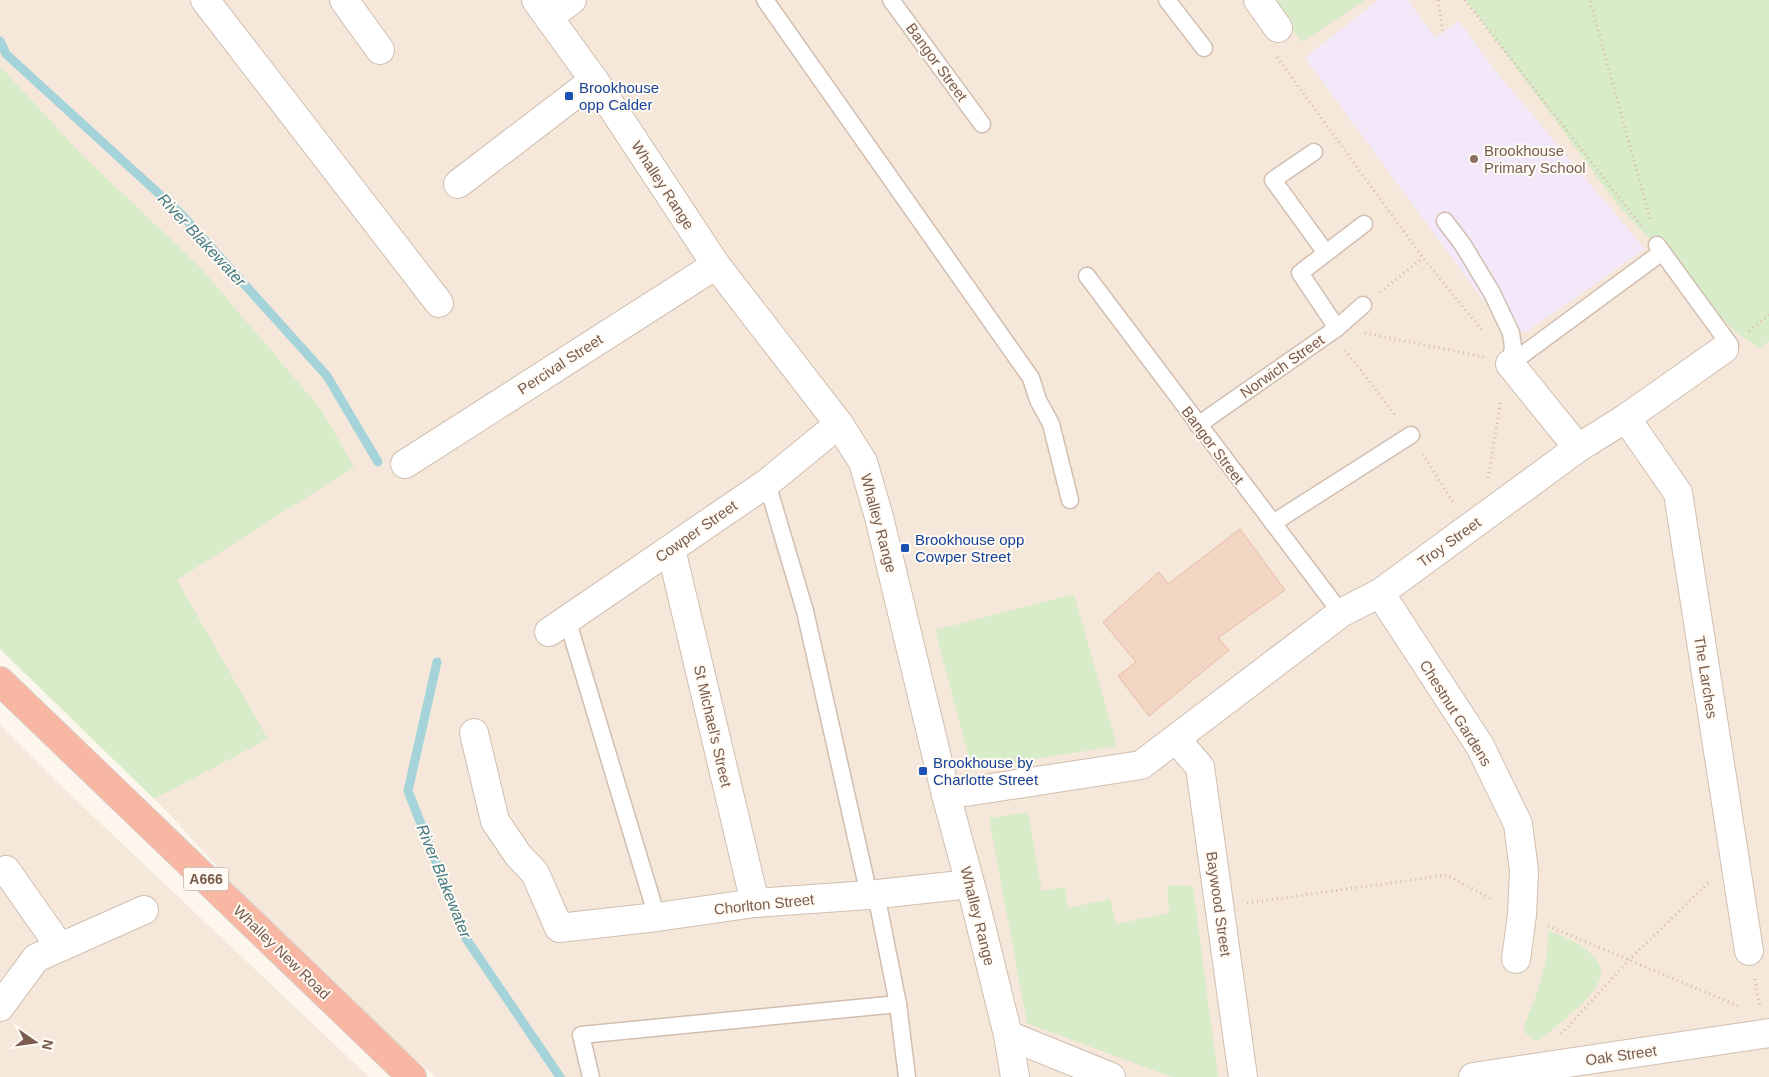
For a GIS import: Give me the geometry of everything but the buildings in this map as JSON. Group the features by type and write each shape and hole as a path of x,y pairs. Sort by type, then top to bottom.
{"highway":[{"name":"Whalley New Road","path":"0,681 412,1077"}],"street":[{"path":"205,0 439,303"},
{"path":"344,0 380,50"},
{"path":"543,8 572,0"},
{"path":"1258,0 1278,28"},
{"name":"Whalley Range","path":"543,8 594,80 716,265 839,424 863,462 871,486 946,795 1008,1035 1015,1077"},
{"path":"458,184 594,80"},
{"name":"Percival Street","path":"405,464 716,265"},
{"name":"Troy Street","path":"946,795 1141,765 1340,613 1380,593 1578,448 1626,418 1727,347"},
{"path":"1509,363 1578,448"},
{"name":"The Larches","path":"1626,418 1678,493 1749,951"},
{"name":"Cowper Street","path":"558,626 767,483 839,424"},
{"name":"St Michael's Street","path":"671,549 755,903"},
{"name":"Chestnut Gardens","path":"1380,593 1480,746 1518,824 1524,871 1522,915 1516,960"},
{"name":"Chorlton Street","path":"474,733 495,821 518,855 535,873 559,928 755,903 970,884"},
{"name":"Baywood Street","path":"1176,739 1200,767 1243,1077"},
{"path":"6,870 60,948"},
{"path":"0,1007 36,958 144,910"},
{"name":"Oak Street","path":"1474,1077 1580,1069 1767,1033"},
{"path":"1008,1035 1111,1077"}],"lane":[{"path":"765,0 1031,378 1038,400 1051,424 1070,500"},
{"name":"Bangor Street","path":"891,0 982,124"},
{"path":"1166,0 1204,48"},
{"path":"1314,152 1273,180 1326,253"},
{"path":"1445,220 1464,245 1492,293 1511,333 1514,347 1509,363"},
{"path":"1338,328 1300,273 1364,224"},
{"path":"1509,363 1660,248 1727,347"},
{"name":"Bangor Street","path":"1086,276 1340,613"},
{"name":"Norwich Street","path":"1198,425 1338,328 1363,305"},
{"path":"1272,524 1411,435"},
{"path":"767,483 804,611 873,894 898,1004 907,1077"},
{"path":"558,626 657,917"},
{"path":"591,1077 581,1035 898,1004"}],"path":[{"path":"1438,0 1443,32"},
{"path":"1465,0 1658,248 1660,248"},
{"path":"1590,1 1660,248"},
{"path":"1278,28 1274,52 1423,258 1482,330"},
{"path":"1363,305 1423,258"},
{"path":"1338,328 1509,363 1481,519"},
{"path":"1556,1040 1629,960 1734,858"},
{"path":"1749,951 1767,1033"}],"shaded area":[{"path":"0,0 1769,0 1769,1077 436,1077 293,951 173,818 0,640"},
{"name":"Brookhouse Primary School","path":"1378,0 1408,0 1435,38 1459,21 1493,68 1645,249 1526,332 1503,327 1305,58"},
{"path":"0,725 58,783 369,1077 0,1077"}],"green space":[{"path":"1272,0 1365,0 1302,42"},
{"path":"1466,0 1769,0 1769,341 1759,348 1734,331 1618,205"},
{"path":"0,66 81,154 200,267 321,409 354,467 177,580 268,739 154,799 0,649"},
{"path":"1074,594 1117,746 972,769 935,630"},
{"path":"1028,812 1042,891 1065,887 1068,908 1110,899 1116,924 1169,913 1167,885 1193,886 1218,1077 1172,1077 1027,1023 989,818"},
{"path":"1548,930 1586,949 1597,961 1601,971 1600,979 1588,997 1570,1015 1539,1040 1532,1039 1525,1032 1524,1026 1538,990 1547,958"}],"waterway":[{"name":"River Blakewater","path":"0,41 6,54 181,214 327,376 378,462"},
{"name":"River Blakewater","path":"437,662 408,791 467,940 560,1077"}],"place":[{"name":"Brookhouse opp Calder","path":"569,96"},
{"name":"Brookhouse Primary School","path":"1474,159"},
{"name":"Brookhouse opp Cowper Street","path":"905,548"},
{"name":"Brookhouse by Charlotte Street","path":"923,771"}]}
